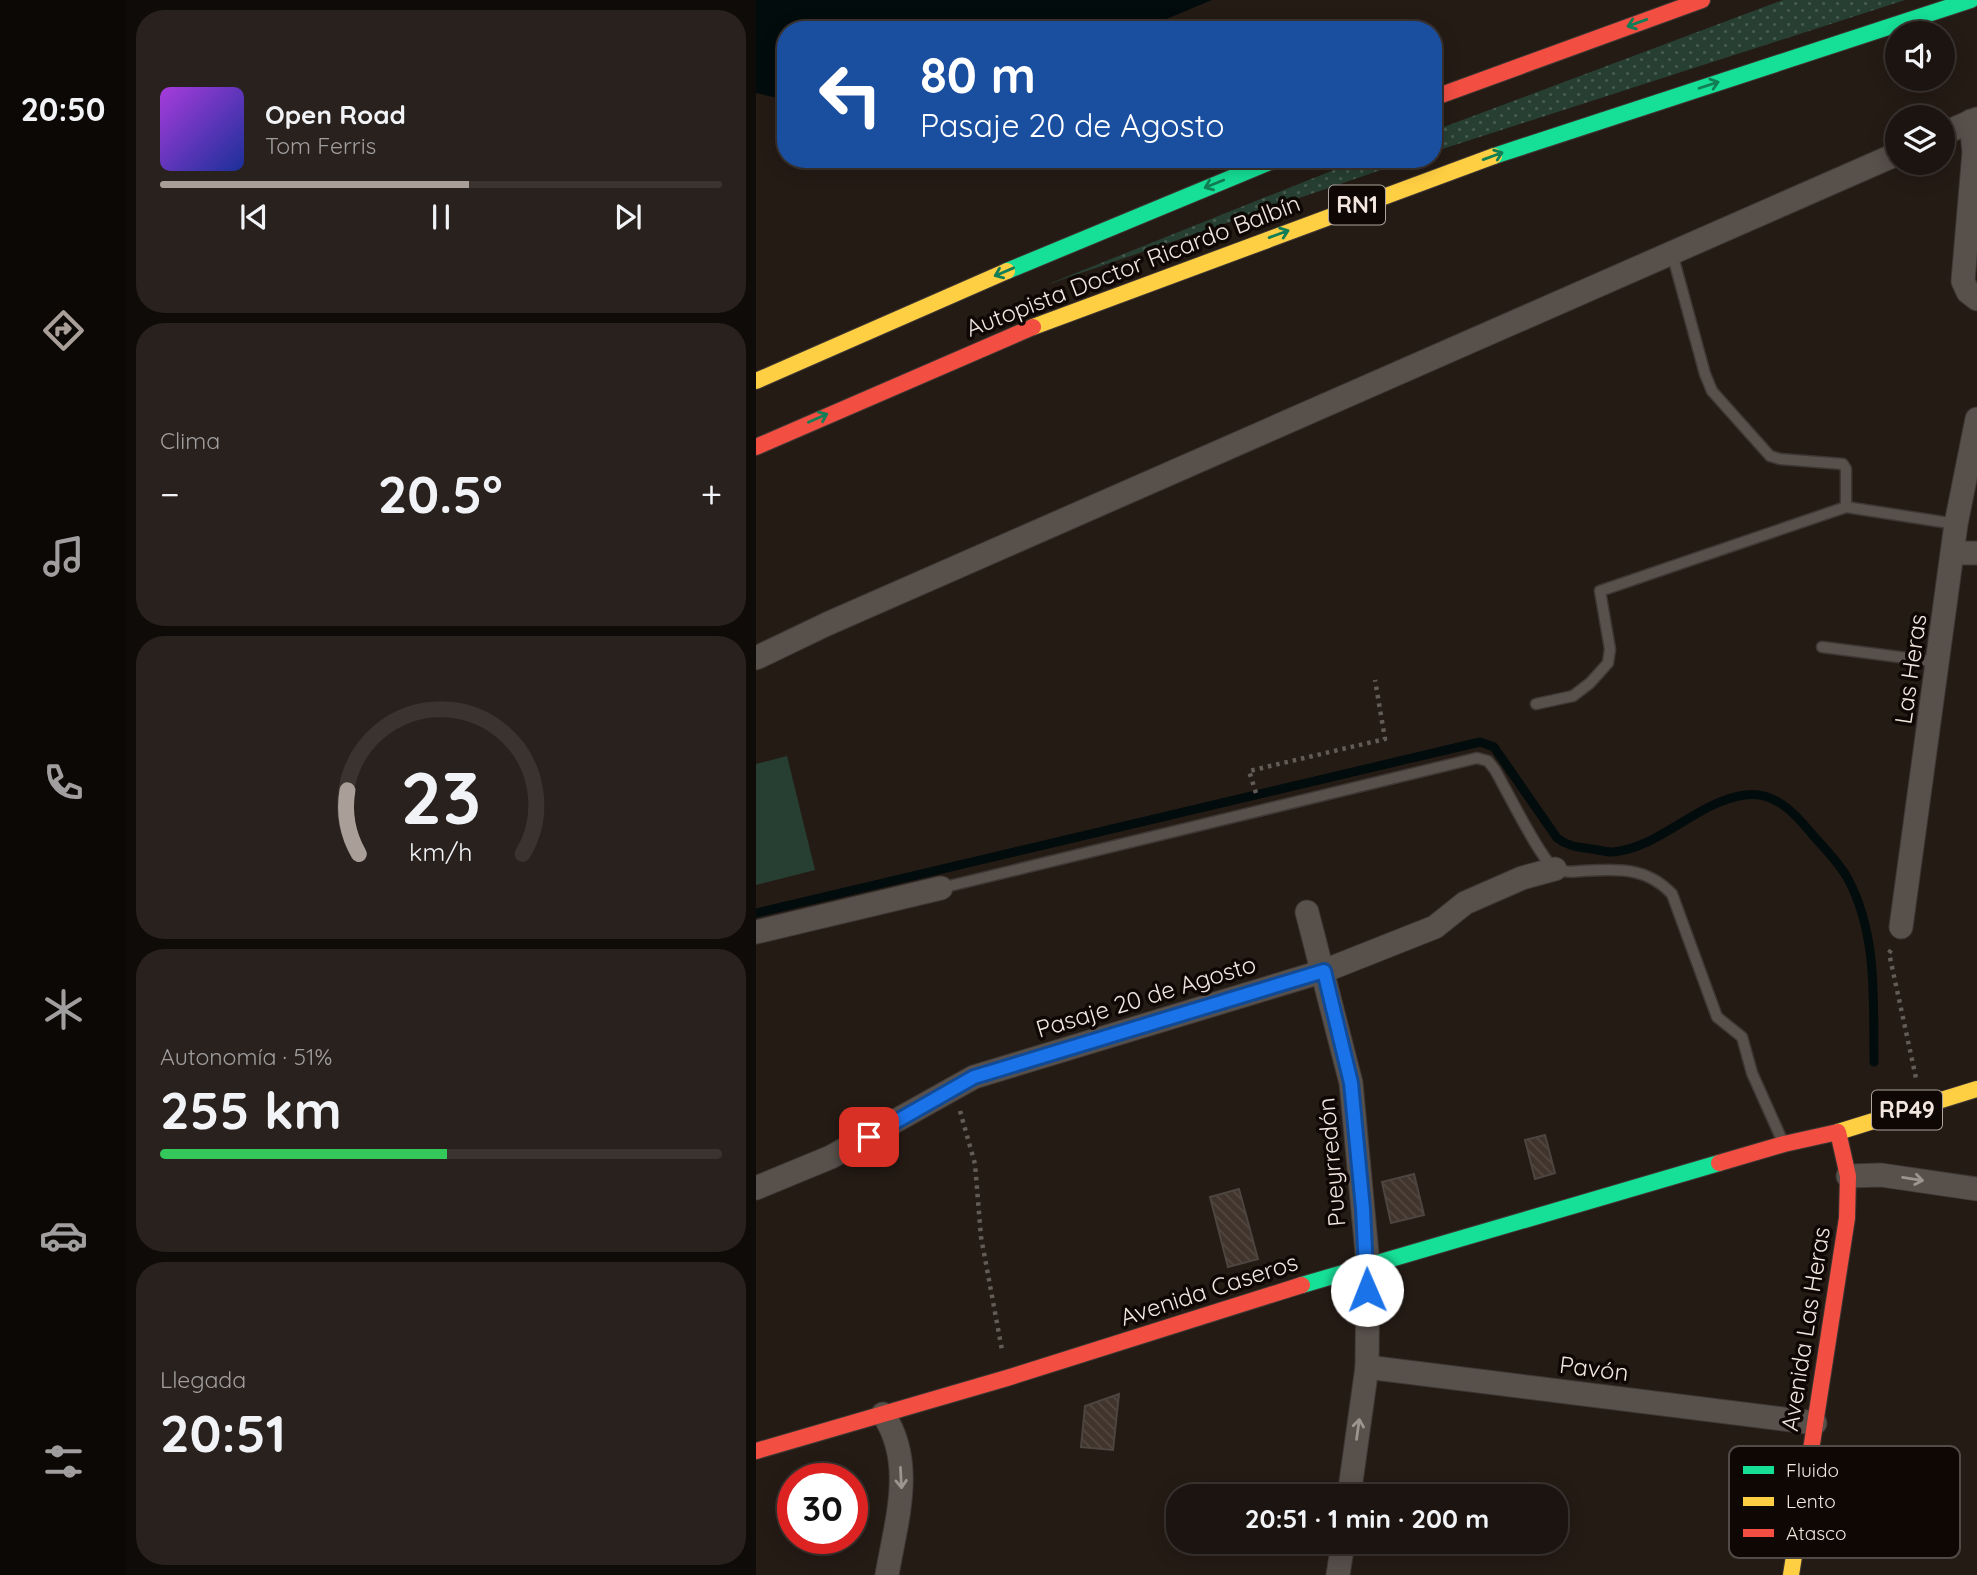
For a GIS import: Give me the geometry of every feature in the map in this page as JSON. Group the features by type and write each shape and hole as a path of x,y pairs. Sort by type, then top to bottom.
{"main road":[{"path":"1442,96 1702,0"},
{"name":"Autopista Doctor Ricardo Balbín","path":"756,447 821,416 1024,330 1285,232 1532,142 1971,0"},
{"name":"Autopista Doctor Ricardo Balbín","path":"756,381 923,306 1256,168"},
{"name":"RP49","path":"1838,1132 1977,1089"},
{"name":"Avenida Caseros","path":"756,1451 1007,1378 1368,1264 1784,1144 1838,1132"},
{"name":"Avenida Las Heras","path":"1811,1446 1847,1218 1848,1175 1838,1132"}],"street":[{"path":"1955,128 1974,120 1974,152 1963,281 1968,292 1977,299"},
{"path":"756,658 827,624 1885,159"},
{"name":"Las Heras","path":"1901,926 1956,524 1977,419"},
{"path":"1953,553 1977,553"},
{"name":"Pasaje 20 de Agosto","path":"756,1188 831,1157 974,1077 1324,971 1435,927 1465,903 1522,878 1555,869"},
{"path":"756,932 941,888"},
{"name":"Pueyrredón","path":"1307,912 1351,1083 1368,1264 1367,1367 1351,1484"},
{"path":"1848,1175 1881,1175 1977,1189"},
{"name":"Pavón","path":"1367,1367 1815,1423"},
{"path":"883,1414 893,1430 900,1456 902,1489 887,1575"},
{"path":"1338,1575 1341,1554"}],"lane":[{"path":"1672,253 1712,391 1770,456 1780,460 1843,464 1846,469 1846,507"},
{"path":"1536,704 1573,696 1590,683 1608,663 1610,649 1600,592 1846,507 1956,524"},
{"path":"1822,647 1938,662"},
{"path":"941,888 1477,758 1488,761 1544,856 1555,869 1573,872 1622,869 1660,881 1672,894 1717,1017 1742,1037 1752,1073 1784,1144"}],"path":[{"path":"1249,771 1385,739 1375,680"},
{"path":"1901,926 1889,953 1922,1105"},
{"path":"954,1088 975,1164 982,1237 1007,1378"}],"green space":[{"path":"1783,0 1905,0 1442,149 1442,128"},
{"path":"1338,168 1387,168 1046,285"},
{"path":"787,756 815,870 756,885 756,764"}],"shaded area":[{"path":"756,0 1212,0 1162,21 777,21 777,98 756,93"}],"building":[{"path":"1545,1135 1555,1173 1535,1179 1525,1140"},
{"path":"1414,1174 1424,1215 1391,1223 1382,1182"},
{"path":"1239,1189 1258,1259 1228,1267 1210,1197"},
{"path":"1119,1394 1113,1450 1081,1447 1085,1406"}],"waterway":[{"path":"756,913 1480,742 1494,747 1557,838 1574,846 1610,852 1630,849 1663,834 1711,806 1745,795 1765,796 1790,811 1840,867 1858,900 1865,923 1872,969 1874,1062"}],"traffic: fast":[{"path":"1494,156 1971,0"},
{"path":"1007,271 1255,168"},
{"path":"1302,1285 1719,1163"}],"traffic: slow":[{"path":"1033,327 1494,156"},
{"path":"756,381 1007,271"},
{"path":"1838,1132 1977,1089"},
{"path":"1791,1575 1794,1558"}],"traffic: jam":[{"path":"1442,95 1702,0"},
{"path":"756,447 1033,327"},
{"path":"1719,1163 1838,1132 1848,1176 1847,1218 1812,1446"},
{"path":"756,1451 1007,1378 1302,1285"}],"route":[{"path":"869,1137 974,1077 1324,971 1351,1083 1368,1264 1367,1290"}]}
